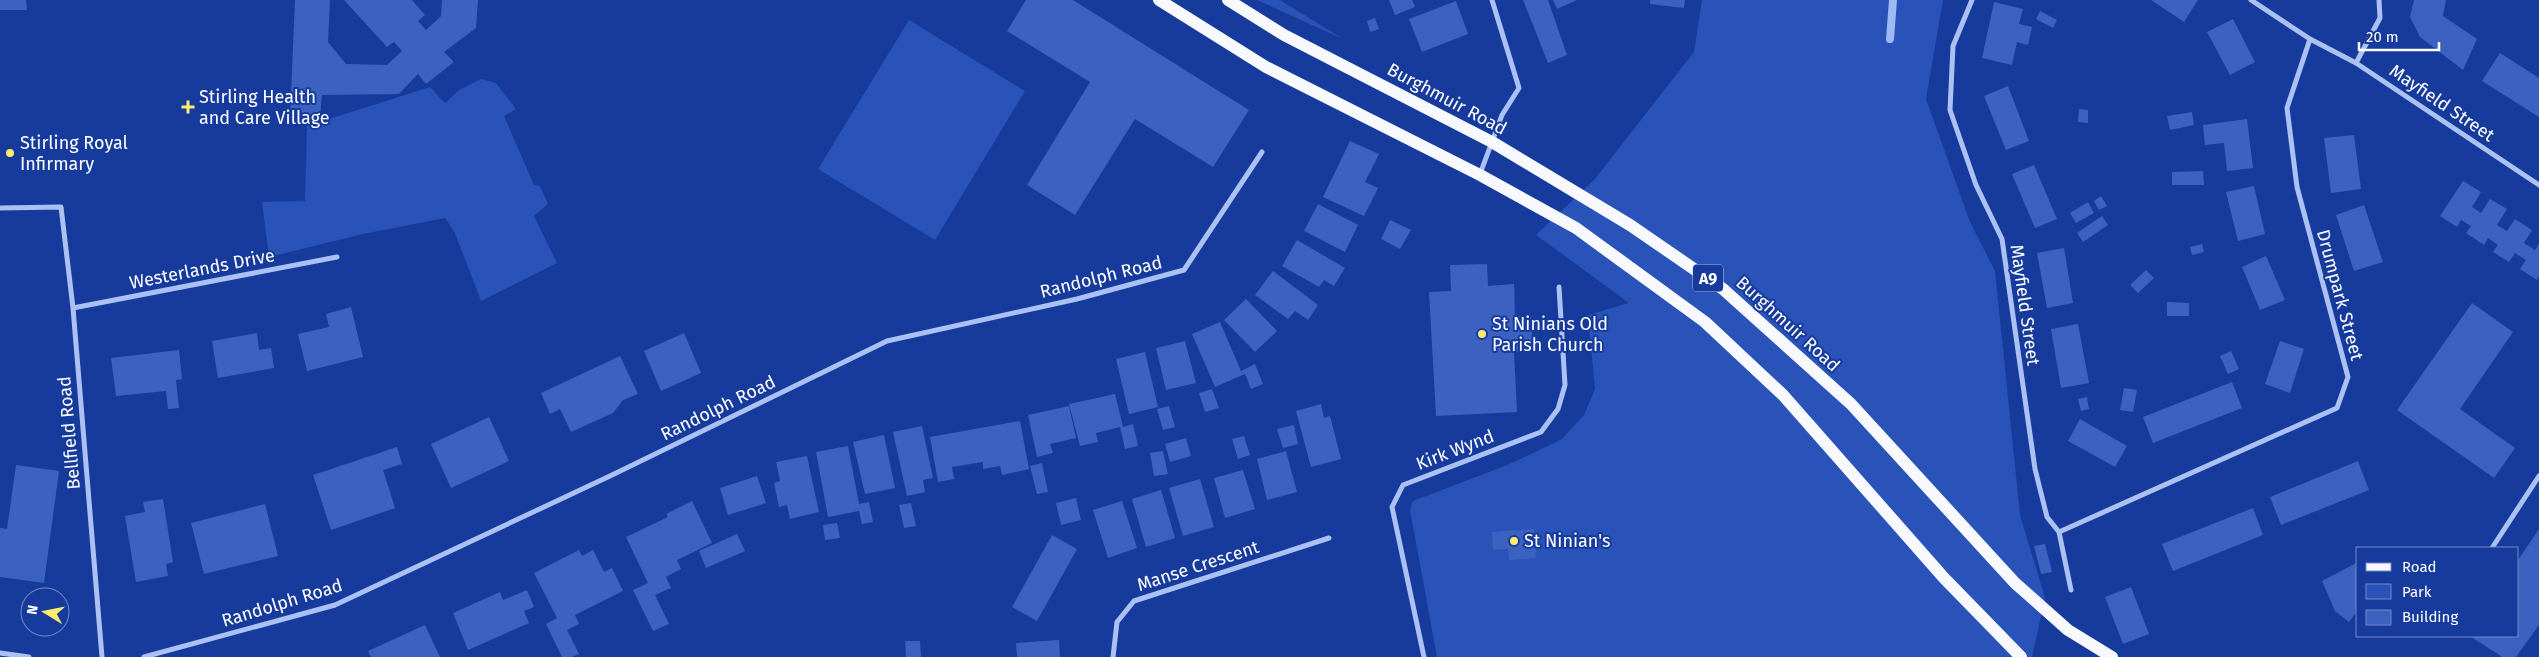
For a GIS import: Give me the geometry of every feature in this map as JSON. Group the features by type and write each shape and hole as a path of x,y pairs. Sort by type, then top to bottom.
{"main road":[{"name":"A9","path":"1159,0 1266,67 1480,175 1576,228 1705,322 1783,395 1944,578 2021,657"},
{"name":"Burghmuir Road","path":"1228,0 1284,35 1492,142 1630,225 1723,289 1850,404 2015,583 2068,630 2112,657"}],"street":[{"path":"1480,175 1502,115 1519,88 1492,0"},
{"name":"Mayfield Street","path":"1972,0 1953,46 1950,110 1976,186 2002,238 2035,469 2047,517 2059,532 2071,590"},
{"name":"Mayfield Street","path":"2251,0 2310,39 2356,62 2539,185"},
{"path":"2356,62 2380,18 2379,0"},
{"name":"Drumpark Street","path":"2059,532 2337,408 2348,377 2297,187 2287,108 2310,39"},
{"name":"Randolph Road","path":"144,657 335,605 610,476 886,341 1077,299 1184,270 1262,152"},
{"name":"Bellfield Road","path":"0,208 62,207 73,308 102,657"},
{"name":"Westerlands Drive","path":"73,308 337,257"},
{"name":"Kirk Wynd","path":"1424,657 1392,507 1403,485 1541,432 1558,409 1565,385 1559,287"},
{"path":"2493,547 2539,476"},
{"name":"Manse Crescent","path":"1113,657 1117,622 1134,601 1329,538"},
{"path":"0,653 29,657"}],"green space":[{"path":"1257,0 1280,0 1343,39"},
{"path":"1702,0 1943,0 1926,99 1970,222 1995,271 2020,515 2045,598 2032,657 1437,657 1410,510 1413,501 1510,464 1562,439 1584,415 1595,389 1588,315 1629,303 1536,235 1594,180 1694,52"},
{"path":"909,20 1025,91 935,240 818,169"},
{"path":"481,79 496,83 516,109 504,116 534,185 540,186 548,204 534,216 557,263 481,301 455,233 445,218 363,234 269,257 262,202 305,201 307,126 430,87 445,103 459,90"}],"building":[{"path":"0,0 26,0 27,10 0,10"},
{"path":"295,0 330,0 328,42 346,64 387,65 402,51 394,42 387,47 344,0 412,0 425,15 418,21 426,30 441,16 442,0 478,0 476,28 444,52 454,62 426,84 418,74 399,94 322,95 320,117 290,118"},
{"path":"1026,0 1073,0 1249,110 1213,167 1135,119 1075,215 1027,185 1090,82 1007,31"},
{"path":"1389,0 1412,0 1415,7 1395,15"},
{"path":"1523,0 1548,0 1567,55 1548,63"},
{"path":"1553,0 1577,0 1557,9"},
{"path":"1650,0 1685,0 1684,8 1650,4"},
{"path":"2151,0 2198,0 2184,22"},
{"path":"2414,0 2446,0 2443,16 2477,39 2463,70 2420,37 2410,17"},
{"path":"1456,1 1468,34 1422,52 1409,19"},
{"path":"1994,2 2023,9 2019,24 2032,27 2028,45 2017,42 2012,65 1982,58"},
{"path":"2040,11 2057,20 2053,28 2036,19"},
{"path":"1375,18 1379,29 1370,32 1367,21"},
{"path":"2233,19 2255,62 2230,75 2207,32"},
{"path":"2500,53 2539,78 2539,117 2482,81"},
{"path":"2008,86 2029,141 2006,150 1984,96"},
{"path":"2079,109 2088,110 2088,123 2078,122"},
{"path":"2192,112 2194,125 2170,130 2167,116"},
{"path":"2247,119 2253,168 2227,171 2224,143 2205,145 2203,125"},
{"path":"2354,135 2361,189 2331,193 2324,138"},
{"path":"1350,141 1379,154 1365,182 1378,188 1364,216 1323,197"},
{"path":"2034,165 2057,219 2035,228 2012,174"},
{"path":"2203,171 2204,185 2172,185 2172,172"},
{"path":"2463,181 2481,192 2472,207 2481,213 2490,199 2507,209 2497,225 2507,231 2515,219 2532,230 2524,243 2535,250 2539,244 2539,276 2537,280 2520,269 2526,260 2515,253 2509,262 2493,252 2498,245 2488,238 2484,245 2466,233 2471,226 2461,220 2457,227 2440,216"},
{"path":"2254,186 2265,234 2238,241 2226,192"},
{"path":"2101,196 2107,206 2099,210 2094,201"},
{"path":"2088,202 2094,213 2076,223 2070,213"},
{"path":"1318,204 1358,225 1345,252 1304,231"},
{"path":"2364,205 2383,262 2354,271 2336,215"},
{"path":"2102,216 2108,225 2083,242 2077,233"},
{"path":"1390,220 1411,230 1400,249 1381,239"},
{"path":"1297,240 1345,268 1334,286 1324,280 1319,287 1282,266"},
{"path":"2202,244 2204,252 2192,255 2190,247"},
{"path":"2064,248 2073,303 2047,308 2037,253"},
{"path":"2266,256 2285,300 2260,310 2242,267"},
{"name":"St Ninians Old Parish Church","path":"1487,264 1488,286 1514,284 1515,317 1531,316 1533,351 1514,352 1517,412 1436,416 1429,292 1451,291 1450,265"},
{"path":"2146,270 2154,278 2138,293 2130,285"},
{"path":"1273,271 1318,305 1308,320 1295,311 1288,319 1255,295"},
{"path":"1246,299 1277,331 1255,352 1224,320"},
{"path":"2167,302 2189,303 2189,316 2167,316"},
{"path":"2472,303 2513,332 2460,409 2515,448 2494,478 2397,410"},
{"path":"351,307 363,357 307,371 298,334 329,327 326,314"},
{"path":"1220,322 1241,371 1255,364 1263,384 1251,389 1245,374 1215,387 1192,334"},
{"path":"2078,324 2089,383 2061,388 2051,329"},
{"path":"257,333 259,350 271,348 274,368 218,378 212,341"},
{"path":"684,333 701,373 661,391 644,351"},
{"path":"1185,341 1196,383 1166,390 1156,348"},
{"path":"2280,341 2304,349 2290,393 2265,384"},
{"path":"179,350 182,379 176,380 179,408 168,409 166,391 116,396 111,358"},
{"path":"2231,351 2239,369 2228,374 2220,356"},
{"path":"1145,352 1158,407 1129,414 1116,359"},
{"path":"620,356 638,394 623,400 613,413 571,432 560,409 550,414 541,393"},
{"path":"2232,382 2242,408 2153,443 2143,417"},
{"path":"2124,388 2137,390 2133,412 2120,410"},
{"path":"1212,389 1219,408 1205,412 1199,393"},
{"path":"1115,394 1123,427 1133,424 1138,446 1125,449 1120,427 1096,433 1098,442 1080,446 1069,404"},
{"path":"2087,397 2089,409 2081,411 2078,399"},
{"path":"1321,404 1324,418 1330,416 1341,459 1311,467 1296,411"},
{"path":"1069,406 1076,438 1050,444 1053,453 1037,457 1028,415"},
{"path":"1169,406 1175,427 1163,430 1157,409"},
{"path":"489,417 509,461 451,488 431,444"},
{"path":"2080,419 2127,446 2115,467 2068,441"},
{"path":"1020,421 1029,469 1002,475 1000,466 983,469 983,462 952,467 954,479 938,482 930,437"},
{"path":"1294,425 1298,444 1283,448 1277,429"},
{"path":"922,426 933,478 923,480 925,492 907,496 893,432"},
{"path":"884,435 895,488 865,494 853,442"},
{"path":"1244,436 1250,455 1238,459 1232,439"},
{"path":"1186,438 1191,456 1170,462 1165,444"},
{"path":"848,446 859,504 869,502 873,522 862,524 859,511 828,517 816,452"},
{"path":"397,447 402,464 383,470 395,508 331,530 313,475"},
{"path":"1163,451 1168,474 1154,476 1150,453"},
{"path":"1286,451 1297,492 1267,500 1257,459"},
{"path":"807,456 819,512 790,519 787,505 779,507 774,483 780,481 776,462"},
{"path":"2358,461 2369,490 2281,525 2270,497"},
{"path":"1042,463 1048,492 1037,494 1030,466"},
{"path":"16,465 59,471 44,583 0,577 0,528 7,529"},
{"path":"1243,470 1255,509 1225,518 1214,478"},
{"path":"757,476 766,503 728,515 720,488"},
{"path":"1200,479 1214,527 1183,536 1169,488"},
{"path":"1161,490 1175,538 1146,547 1132,499"},
{"path":"1076,498 1081,520 1061,525 1056,503"},
{"path":"163,499 173,562 166,564 168,576 136,582 125,516 145,512 143,502"},
{"path":"692,501 712,543 677,560 681,569 666,577 671,588 655,595 669,624 653,631 633,590 648,583 626,537 668,517 666,514"},
{"path":"1122,501 1137,548 1108,558 1093,510"},
{"path":"911,503 916,526 904,528 899,505"},
{"path":"265,504 278,556 204,574 191,523"},
{"path":"2253,508 2263,535 2173,571 2162,544"},
{"path":"837,523 840,538 825,540 823,525"},
{"name":"St Ninian's","path":"1534,529 1536,558 1509,560 1508,549 1493,550 1492,532"},
{"path":"2539,529 2539,625 2516,657 2502,657 2472,637 2519,637 2519,559"},
{"path":"737,534 745,551 706,568 699,551"},
{"path":"1052,535 1077,549 1037,621 1012,607"},
{"path":"2045,544 2052,572 2041,574 2034,546"},
{"path":"579,550 582,556 593,550 604,572 612,568 623,591 575,615 579,624 567,630 579,654 572,657 562,657 546,624 557,618 534,573"},
{"path":"2356,563 2356,613 2349,622 2335,611 2322,581"},
{"path":"2131,587 2149,634 2123,644 2105,597"},
{"path":"527,590 534,607 524,611 529,623 468,650 453,613 500,592 503,600"},
{"path":"425,625 440,657 371,657 368,651"},
{"path":"1059,640 1060,657 1017,657 1016,643"},
{"path":"905,641 920,641 921,657 906,657"}],"waterway":[{"path":"1890,39 1893,0"}],"place":[{"name":"Stirling Health and Care Village","path":"188,107"},
{"name":"Stirling Royal Infirmary","path":"10,153"},
{"name":"St Ninians Old Parish Church","path":"1482,334"},
{"name":"St Ninian's","path":"1514,541"}]}
